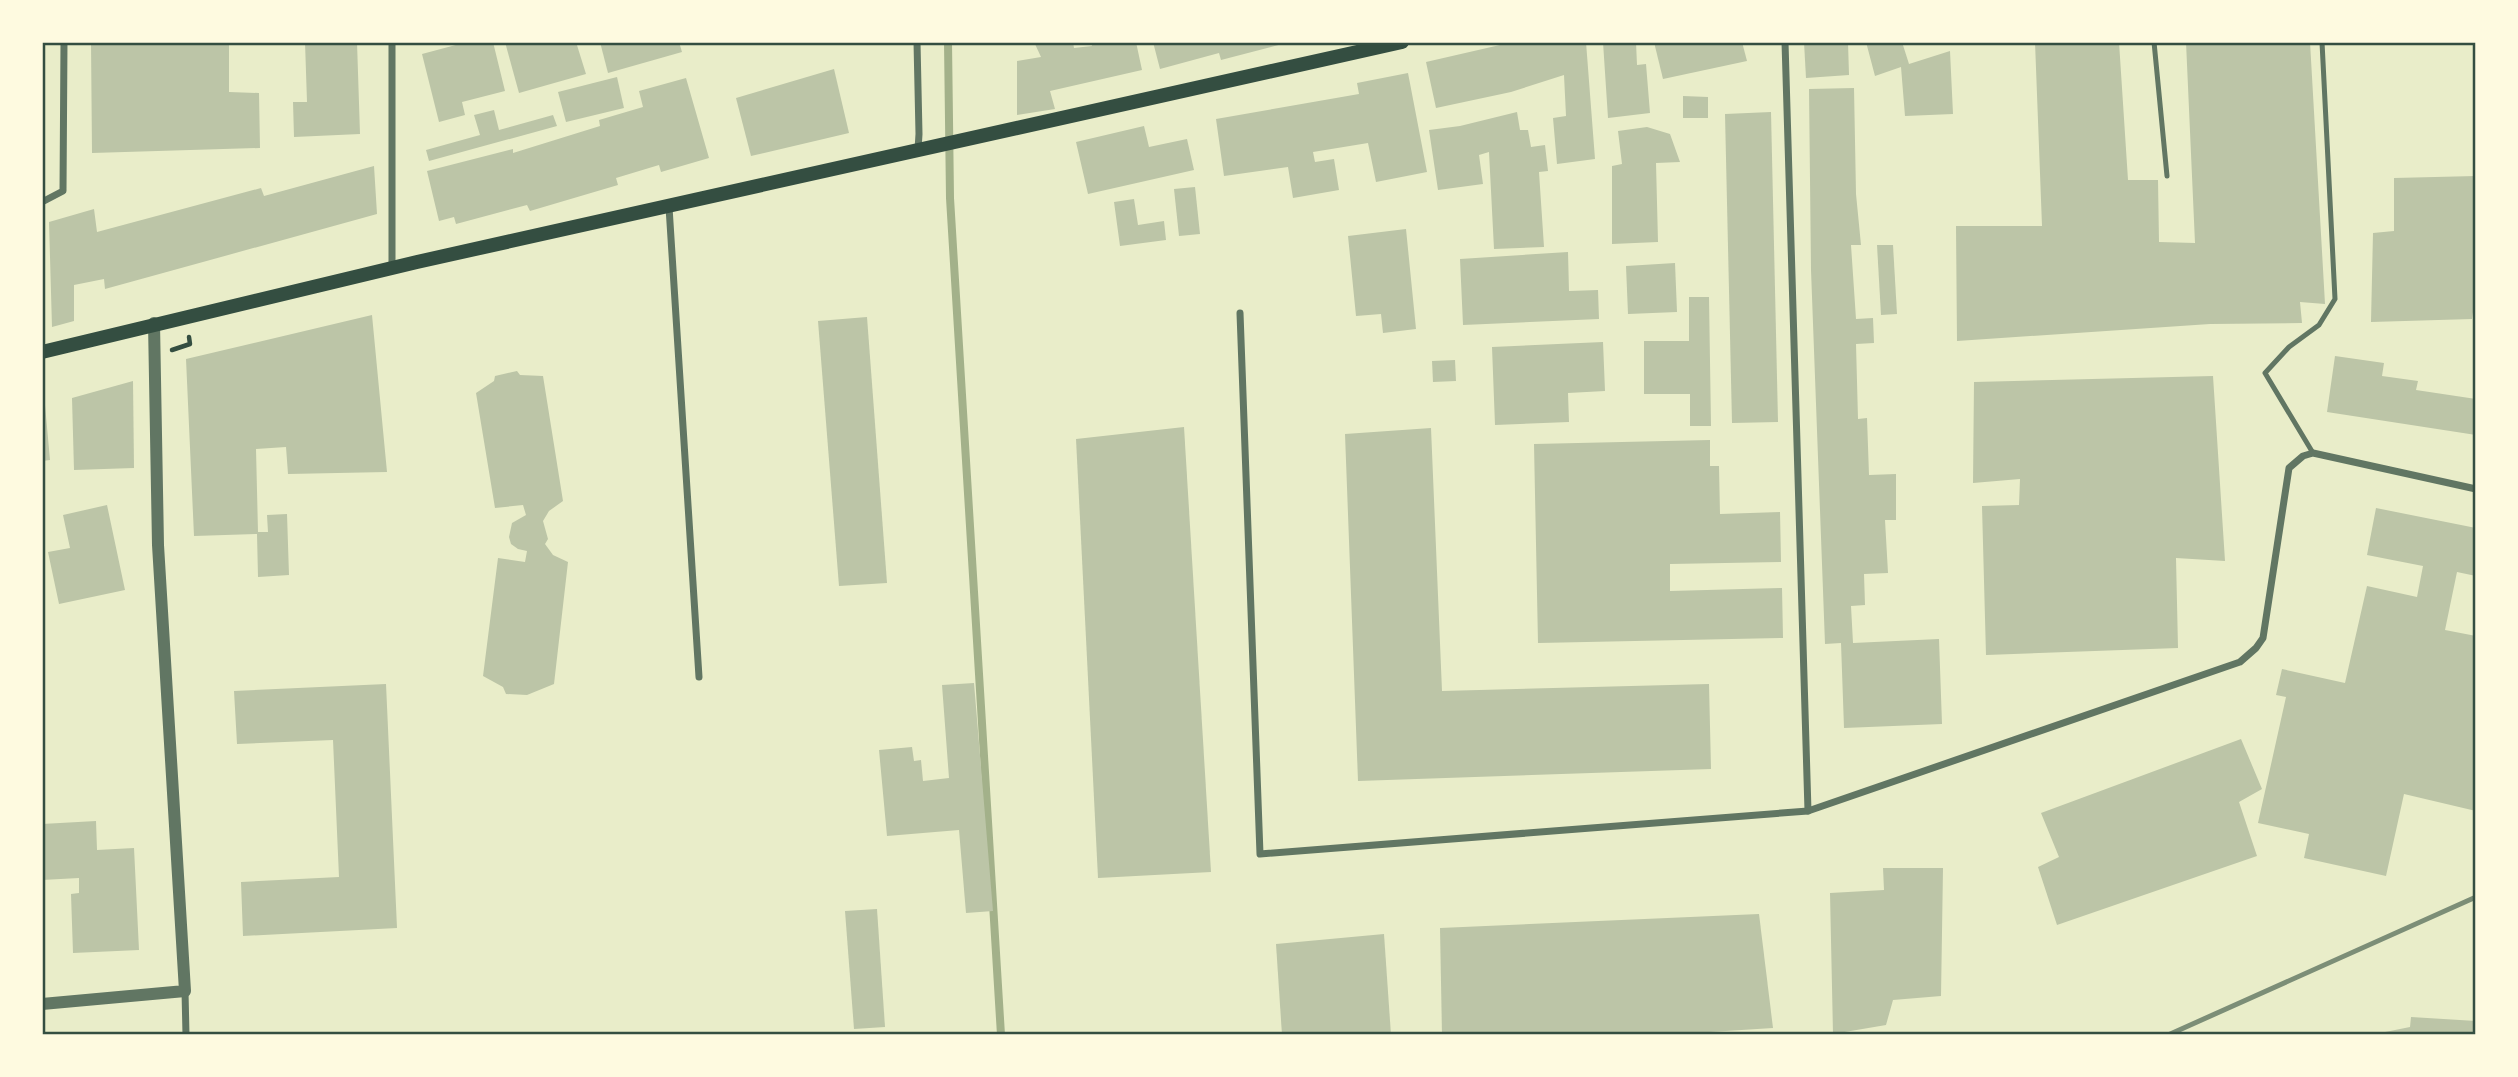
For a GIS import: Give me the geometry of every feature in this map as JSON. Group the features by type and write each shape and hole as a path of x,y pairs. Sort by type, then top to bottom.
{"main road":[{"path":"42,352 392,268 1402,42"}],"street":[{"path":"42,202 63,191 64,42"},
{"path":"391,42 392,268"},
{"path":"916,42 918,150"},
{"path":"1785,42 1808,811"},
{"path":"668,206 699,677"},
{"path":"1240,313 1260,854 1808,811 2240,662 2263,638 2289,468 2303,456 2313,453 2476,489"},
{"path":"154,323 159,545 186,1035"},
{"path":"42,1004 185,991"}],"lane":[{"path":"2154,42 2167,176"},
{"path":"2313,453 2265,373 2288,347 2319,325 2335,299 2322,42"}],"path":[{"path":"169,351 190,344 187,316"}],"building":[{"path":"91,42 229,42 229,92 259,93 260,148 92,153"},
{"path":"305,42 357,42 360,134 294,137 293,102 307,102"},
{"path":"467,42 493,42 505,91 462,102 465,115 439,122 422,54"},
{"path":"505,42 576,42 586,74 519,93"},
{"path":"600,42 679,42 682,52 608,73"},
{"path":"1073,42 1074,48 1092,46 1091,42 1136,42 1142,70 1050,91 1055,109 1017,115 1017,61 1041,57 1035,44"},
{"path":"1153,42 1286,43 1221,60 1219,53 1160,69"},
{"path":"1513,42 1586,42 1595,159 1557,164 1553,118 1566,116 1564,75 1511,92 1436,108 1426,62"},
{"path":"1603,42 1636,42 1637,65 1646,64 1650,113 1608,118"},
{"path":"1654,42 1742,42 1747,61 1663,79"},
{"path":"1804,42 1848,42 1849,75 1806,78"},
{"path":"1866,42 1902,42 1909,64 1950,51 1953,114 1905,116 1901,67 1875,76"},
{"path":"2035,42 2119,42 2128,180 2158,180 2159,242 2195,243 2186,42 2310,42 2325,304 2300,302 2302,323 2210,324 1957,341 1956,226 2042,226"},
{"path":"834,69 849,133 751,156 736,98"},
{"path":"1408,73 1427,172 1376,182 1368,143 1313,152 1315,162 1334,159 1339,190 1293,198 1288,167 1224,176 1216,119 1359,94 1357,83"},
{"path":"617,77 624,108 566,122 558,92"},
{"path":"686,78 709,158 661,172 659,165 616,178 618,185 530,211 527,205 456,224 454,217 439,221 427,171 513,149 513,153 600,126 599,120 643,107 639,91"},
{"path":"1854,88 1856,194 1861,245 1851,245 1856,319 1873,318 1874,343 1856,344 1858,419 1867,418 1869,475 1896,474 1896,520 1885,520 1888,573 1864,574 1865,605 1851,606 1853,643 1939,639 1942,724 1844,728 1841,643 1825,644 1811,270 1809,89"},
{"path":"1683,96 1708,97 1708,118 1683,118"},
{"path":"494,110 499,130 553,115 557,126 429,161 426,150 480,135 474,115"},
{"path":"1517,112 1520,130 1528,130 1531,147 1545,145 1548,171 1539,172 1544,247 1494,249 1489,152 1479,155 1483,184 1438,190 1429,130 1460,126"},
{"path":"1771,112 1778,422 1732,423 1725,114"},
{"path":"1144,126 1149,147 1187,139 1194,170 1088,194 1076,142"},
{"path":"1647,127 1670,134 1680,162 1656,163 1658,242 1612,244 1612,166 1622,164 1618,131"},
{"path":"374,166 377,214 105,289 104,279 74,285 74,321 52,327 49,222 94,209 97,232 261,188 264,196"},
{"path":"2476,176 2476,291 2472,319 2371,322 2373,233 2394,231 2394,178"},
{"path":"1195,187 1200,234 1179,236 1174,189"},
{"path":"1134,199 1138,225 1164,221 1166,240 1120,246 1114,202"},
{"path":"1406,229 1416,329 1383,333 1381,314 1356,316 1348,236"},
{"path":"1877,245 1893,245 1897,314 1881,315"},
{"path":"1568,252 1569,291 1598,290 1599,319 1463,325 1460,259"},
{"path":"1675,263 1677,312 1628,314 1626,266"},
{"path":"1689,297 1709,297 1711,426 1690,426 1690,394 1644,394 1644,341 1689,341"},
{"path":"372,315 387,472 288,474 286,447 256,449 258,532 268,532 267,515 287,514 289,575 258,577 257,534 194,536 186,359"},
{"path":"867,317 887,583 839,586 818,321"},
{"path":"1603,342 1605,391 1568,393 1569,422 1495,425 1492,347"},
{"path":"2335,356 2384,363 2382,376 2418,381 2416,390 2476,399 2476,435 2327,412"},
{"path":"1455,360 1456,381 1433,382 1432,361"},
{"path":"517,371 520,375 543,376 563,501 549,511 543,521 548,539 545,544 553,555 568,562 554,684 527,695 506,694 503,687 483,676 498,558 525,562 527,551 511,544 509,537 512,523 526,515 523,505 495,508 476,393 494,381 495,376"},
{"path":"2213,376 2225,561 2176,558 2178,648 1986,655 1982,506 2019,505 2020,479 1973,483 1974,382"},
{"path":"133,381 134,468 74,470 72,398"},
{"path":"45,405 50,460 42,461 42,406"},
{"path":"1184,427 1211,872 1098,878 1076,439"},
{"path":"1431,428 1442,691 1709,684 1711,769 1358,781 1345,434"},
{"path":"1710,440 1710,466 1719,466 1720,514 1780,512 1781,562 1670,564 1670,591 1782,588 1783,638 1538,643 1534,444"},
{"path":"107,505 125,590 59,604 48,552 70,548 63,515"},
{"path":"2376,508 2476,528 2476,576 2457,572 2445,630 2476,636 2476,811 2404,794 2386,876 2304,858 2309,834 2258,823 2286,697 2276,695 2282,669 2345,683 2367,586 2417,597 2423,566 2367,555"},
{"path":"974,683 993,911 966,913 959,830 887,836 879,750 912,747 914,761 921,760 923,781 949,778 942,685"},
{"path":"386,684 397,928 243,936 241,882 339,877 333,740 237,744 234,691"},
{"path":"2241,739 2262,789 2239,802 2257,856 2057,925 2038,867 2059,857 2041,813"},
{"path":"96,821 97,850 134,848 139,950 73,953 71,894 79,893 79,878 42,880 42,824"},
{"path":"1883,868 1943,868 1941,996 1893,1000 1886,1025 1833,1034 1830,893 1884,890"},
{"path":"877,909 885,1027 854,1029 845,911"},
{"path":"1759,914 1773,1028 1663,1035 1442,1035 1440,928"},
{"path":"1384,934 1391,1035 1282,1035 1276,944"},
{"path":"2411,1017 2476,1021 2476,1035 2370,1035 2410,1027"}],"waterway":[{"path":"948,42 950,198 1001,1035"}],"railway":[{"path":"2168,1035 2476,897"}]}
